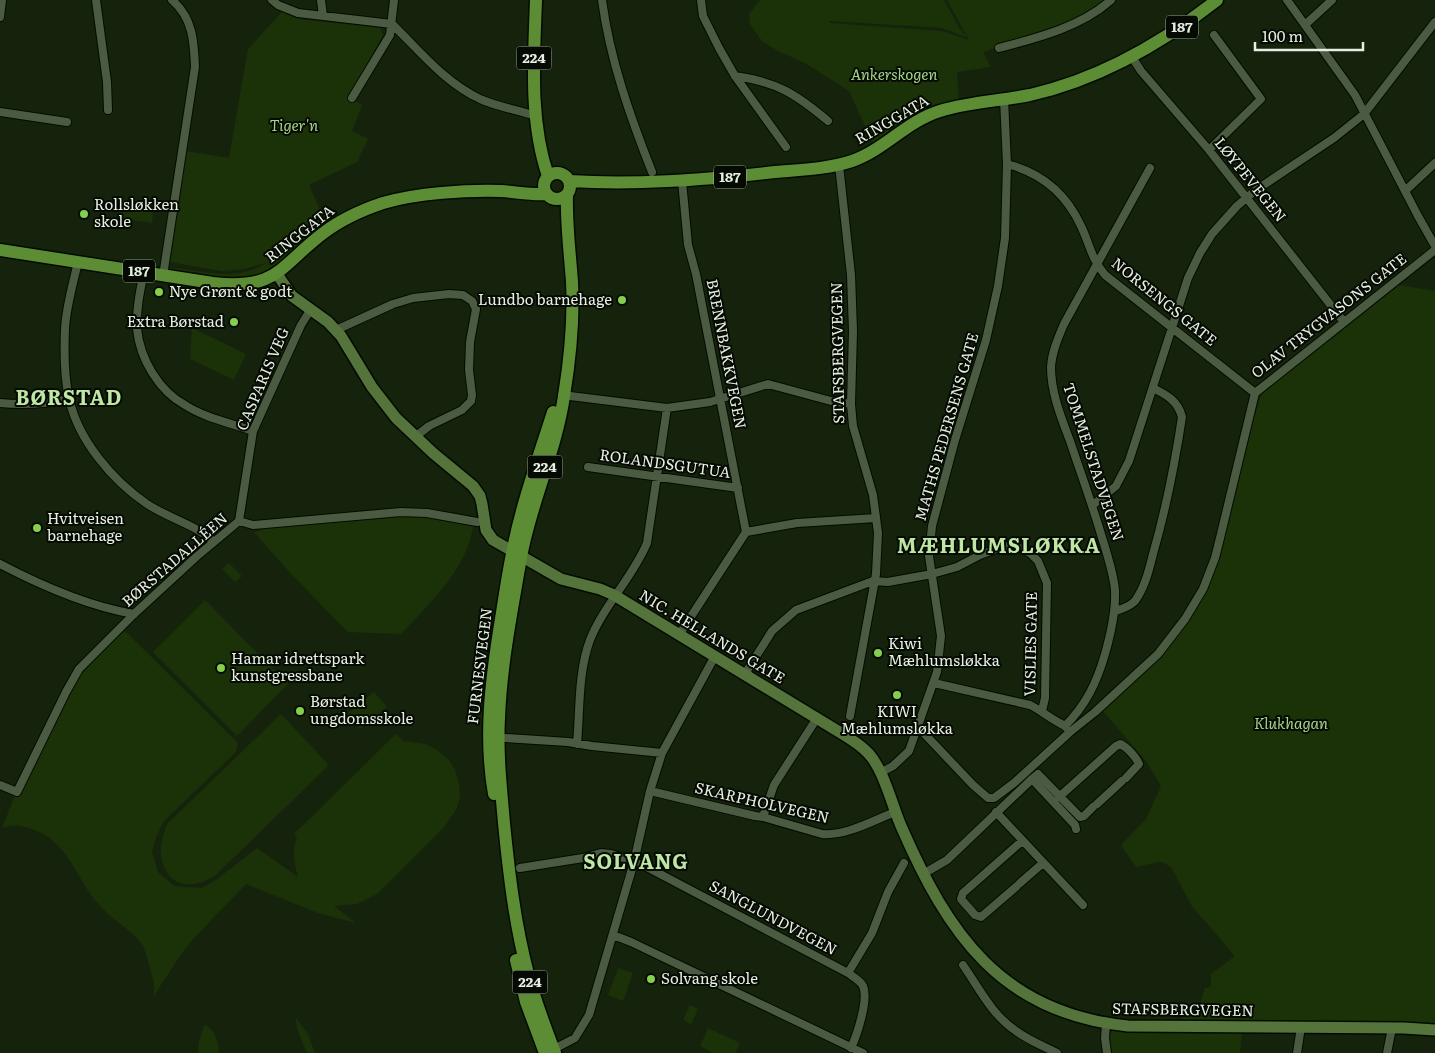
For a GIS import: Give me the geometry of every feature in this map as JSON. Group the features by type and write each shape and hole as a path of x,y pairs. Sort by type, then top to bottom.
{"main road":[{"name":"FURNESVEGEN","path":"536,0 534,61 537,132 567,242"},
{"name":"RINGGATA","path":"0,250 164,276 237,285 263,281 277,274 328,230 351,216 372,207 410,197 500,191 550,185 560,199 568,189 620,183 682,181 839,165 863,156 930,114 1031,94 1075,82 1132,57 1179,29 1217,0"},
{"path":"550,185 565,175 568,189"},
{"name":"FURNESVEGEN","path":"550,1052 526,1002 513,941 490,768 489,704 536,463 566,376 572,335 572,281 567,242 568,189"},
{"name":"NIC. HELLANDS GATE","path":"277,274 289,293 336,330 378,397 415,437 473,486 480,496 485,524 490,536 517,555 561,579 600,589 614,595 818,718 864,749 874,761 880,773"},
{"name":"STAFSBERGVEGEN","path":"880,773 923,874 957,930 981,959 1003,978 1045,1006 1072,1016 1106,1024 1178,1027 1423,1028 1435,1030"}],"street":[{"path":"0,17 2,0"},
{"path":"96,0 107,82 108,110"},
{"path":"164,276 195,67 194,41 191,28 185,15 172,0"},
{"path":"272,0 291,11 392,24 430,64 456,84 480,99 536,116"},
{"path":"321,0 323,16"},
{"path":"352,98 390,35 394,0"},
{"path":"602,0 614,63 631,118 652,172"},
{"path":"701,0 703,16 710,34 735,76 786,147"},
{"path":"999,48 1063,28 1100,10 1111,0"},
{"path":"1287,0 1355,95 1435,246"},
{"path":"1306,24 1332,0"},
{"path":"1092,505 1116,486 1122,476 1153,388 1188,278 1212,234 1247,197 1334,138 1364,114 1435,22"},
{"path":"1209,150 1261,99 1214,35"},
{"name":"LØYPEVEGEN","path":"1132,57 1247,197 1344,322"},
{"path":"735,76 758,80 788,92 804,101 828,121"},
{"name":"MATHS PEDERSENS GATE","path":"880,773 893,766 909,751 934,683 940,653 942,636 929,556 932,526 954,440 986,340 998,286 1005,238 1007,164 1004,99"},
{"path":"0,112 67,122"},
{"path":"1405,190 1435,163"},
{"name":"NORSENGS GATE","path":"1007,164 1034,173 1046,180 1062,195 1082,228 1096,264 1105,275 1255,393"},
{"name":"STAFSBERGVEGEN","path":"839,165 852,275 851,404 853,426 873,494 877,546 876,574 850,716"},
{"name":"TOMMELSTADVEGEN","path":"1068,729 1084,705 1102,662 1115,611 1115,591 1112,569 1055,398 1051,366 1055,348 1064,324 1150,168"},
{"name":"BRENNBAKKVEGEN","path":"682,181 688,245 696,274 746,532"},
{"name":"OLAV TRYGVASONS GATE","path":"1068,729 1095,712 1158,654 1174,634 1203,590 1222,534 1255,393 1435,250"},
{"path":"78,262 65,327 65,367 69,398 78,424 95,453 127,488 156,510 196,529 213,542"},
{"path":"144,272 138,303 139,341 147,363 158,381 175,399 192,410 253,431"},
{"path":"336,330 393,304 413,298 450,294 463,295 472,300 476,309 470,342 471,401 462,410 429,426 415,437"},
{"name":"CASPARIS VEG","path":"239,521 253,431 302,325 311,310"},
{"path":"561,395 666,408 721,400 768,384 831,401 851,404"},
{"path":"1115,611 1123,610 1134,601 1146,579 1160,531 1174,469 1182,418 1180,409 1171,398 1153,388"},
{"path":"0,403 46,404 69,398"},
{"path":"577,744 581,690 587,652 599,623 614,595 642,554 647,543 666,408"},
{"name":"ROLANDSGUTUA","path":"588,467 738,488"},
{"name":"BØRSTADALLÉEN","path":"0,785 16,792 72,679 90,657 134,614 213,542 239,521 253,525 401,512 427,513 477,522"},
{"path":"680,635 746,532 797,523 876,518"},
{"name":"VISLIES GATE","path":"745,674 772,631 796,610 874,581 888,582 932,574 957,567 987,552 1008,546 1024,549 1030,553 1038,561 1046,583 1046,698 1042,711"},
{"path":"0,564 64,594 103,607 134,614"},
{"path":"550,1052 575,1038 589,1015 634,862 650,791 662,753 715,656"},
{"path":"918,726 973,785 988,798 994,798 1014,783 1068,729 1042,711 1008,699 934,683"},
{"path":"763,817 774,785 818,718"},
{"path":"506,738 662,753"},
{"path":"923,874 946,860 1038,774 1059,797 1080,817 1084,816 1124,780 1139,764 1138,760 1120,744 1059,797"},
{"path":"1032,778 1075,825 1076,829"},
{"name":"SKARPHOLVEGEN","path":"650,791 763,817 786,825 829,835 895,812"},
{"path":"996,812 1083,905"},
{"path":"1022,840 963,893 961,899 975,915 981,917 1043,863"},
{"name":"SANGLUNDVEGEN","path":"520,868 583,858 601,853 611,854 641,864 848,973 862,984 865,997 857,1051"},
{"path":"848,973 872,933 888,892 904,863"},
{"path":"613,935 857,1051"},
{"path":"963,965 978,989 1004,1022 1016,1032 1057,1053"},
{"path":"1106,1024 1107,1053"},
{"path":"1297,1053 1301,1027"},
{"path":"1387,1053 1392,1028"}],"green space":[{"name":"Ankerskogen","path":"944,0 960,29 968,38 947,0 1108,0 1081,18 1065,25 983,52 991,67 957,72 959,103 874,146 849,91 805,63 778,51 762,41 750,24 749,14 759,1","holes":["830,21 942,28 969,40 942,31 829,23"]},
{"name":"Tiger'n","path":"282,12 298,19 380,28 383,35 349,97 362,105 352,131 368,139 357,162 309,185 325,221 325,226 291,256 284,258 274,271 237,282 170,270 169,268 231,274 254,269 266,263 244,269 222,271 170,262 186,151 229,158 248,49"},
{"path":"120,199 154,204 152,223 118,218"},
{"name":"Klukhagan","path":"1399,285 1435,291 1435,1027 1185,1021 1180,1015 1181,1012 1185,1009 1189,1015 1203,1007 1201,1000 1205,988 1211,987 1211,974 1235,956 1191,905 1172,868 1163,862 1136,867 1121,845 1146,819 1161,786 1146,761 1103,711 1158,659 1194,613 1205,592 1218,559 1262,393"},
{"path":"192,328 246,354 234,380 190,359"},
{"path":"396,516 430,517 473,526 464,556 455,571 435,598 401,634 348,632 292,575 254,532 272,527"},
{"path":"229,563 242,576 235,582 222,569"},
{"name":"Hamar idrettspark kunstgressbane","path":"205,600 288,684 237,736 153,652"},
{"path":"124,630 238,743 236,752 164,821 156,837 152,852 158,872 174,886 202,888 216,880 257,848 298,877 294,857 297,837 294,834 396,734 403,741 426,744 449,760 455,770 459,784 460,798 456,810 444,827 377,894 357,904 334,906 356,923 318,913 246,884 195,937 153,997 154,982 143,946 134,935 101,907 56,843 32,829 17,826 2,828 14,798 81,673"},
{"path":"374,692 387,707 360,729 347,714"},
{"path":"281,714 329,765 216,875 201,882 188,884 177,881 168,874 163,864 161,852 168,823"},
{"path":"618,968 633,973 623,1001 608,995"},
{"path":"690,1005 698,1009 691,1024 683,1020"},
{"path":"295,1017 308,1034 315,1053 307,1053 298,1031"},
{"path":"205,1025 214,1033 219,1053 198,1053 199,1041"},
{"path":"708,1028 740,1043 735,1053 714,1053 700,1046"},
{"path":"1115,1028 1242,1032 1240,1053 1111,1053 1109,1035"}],"place":[{"name":"Rollsløkken skole","path":"84,214"},
{"name":"Nye Grønt & godt","path":"159,292"},
{"name":"Lundbo barnehage","path":"622,300"},
{"name":"Extra Børstad","path":"234,322"},
{"name":"Hvitveisen barnehage","path":"37,528"},
{"name":"Kiwi Mæhlumsløkka","path":"878,653"},
{"name":"Hamar idrettspark kunstgressbane","path":"221,668"},
{"name":"KIWI Mæhlumsløkka","path":"897,695"},
{"name":"Børstad ungdomsskole","path":"300,711"},
{"name":"Solvang skole","path":"651,979"}],"district":[{"name":"BØRSTAD","path":"69,398"},
{"name":"MÆHLUMSLØKKA","path":"999,546"},
{"name":"SOLVANG","path":"636,862"}]}
